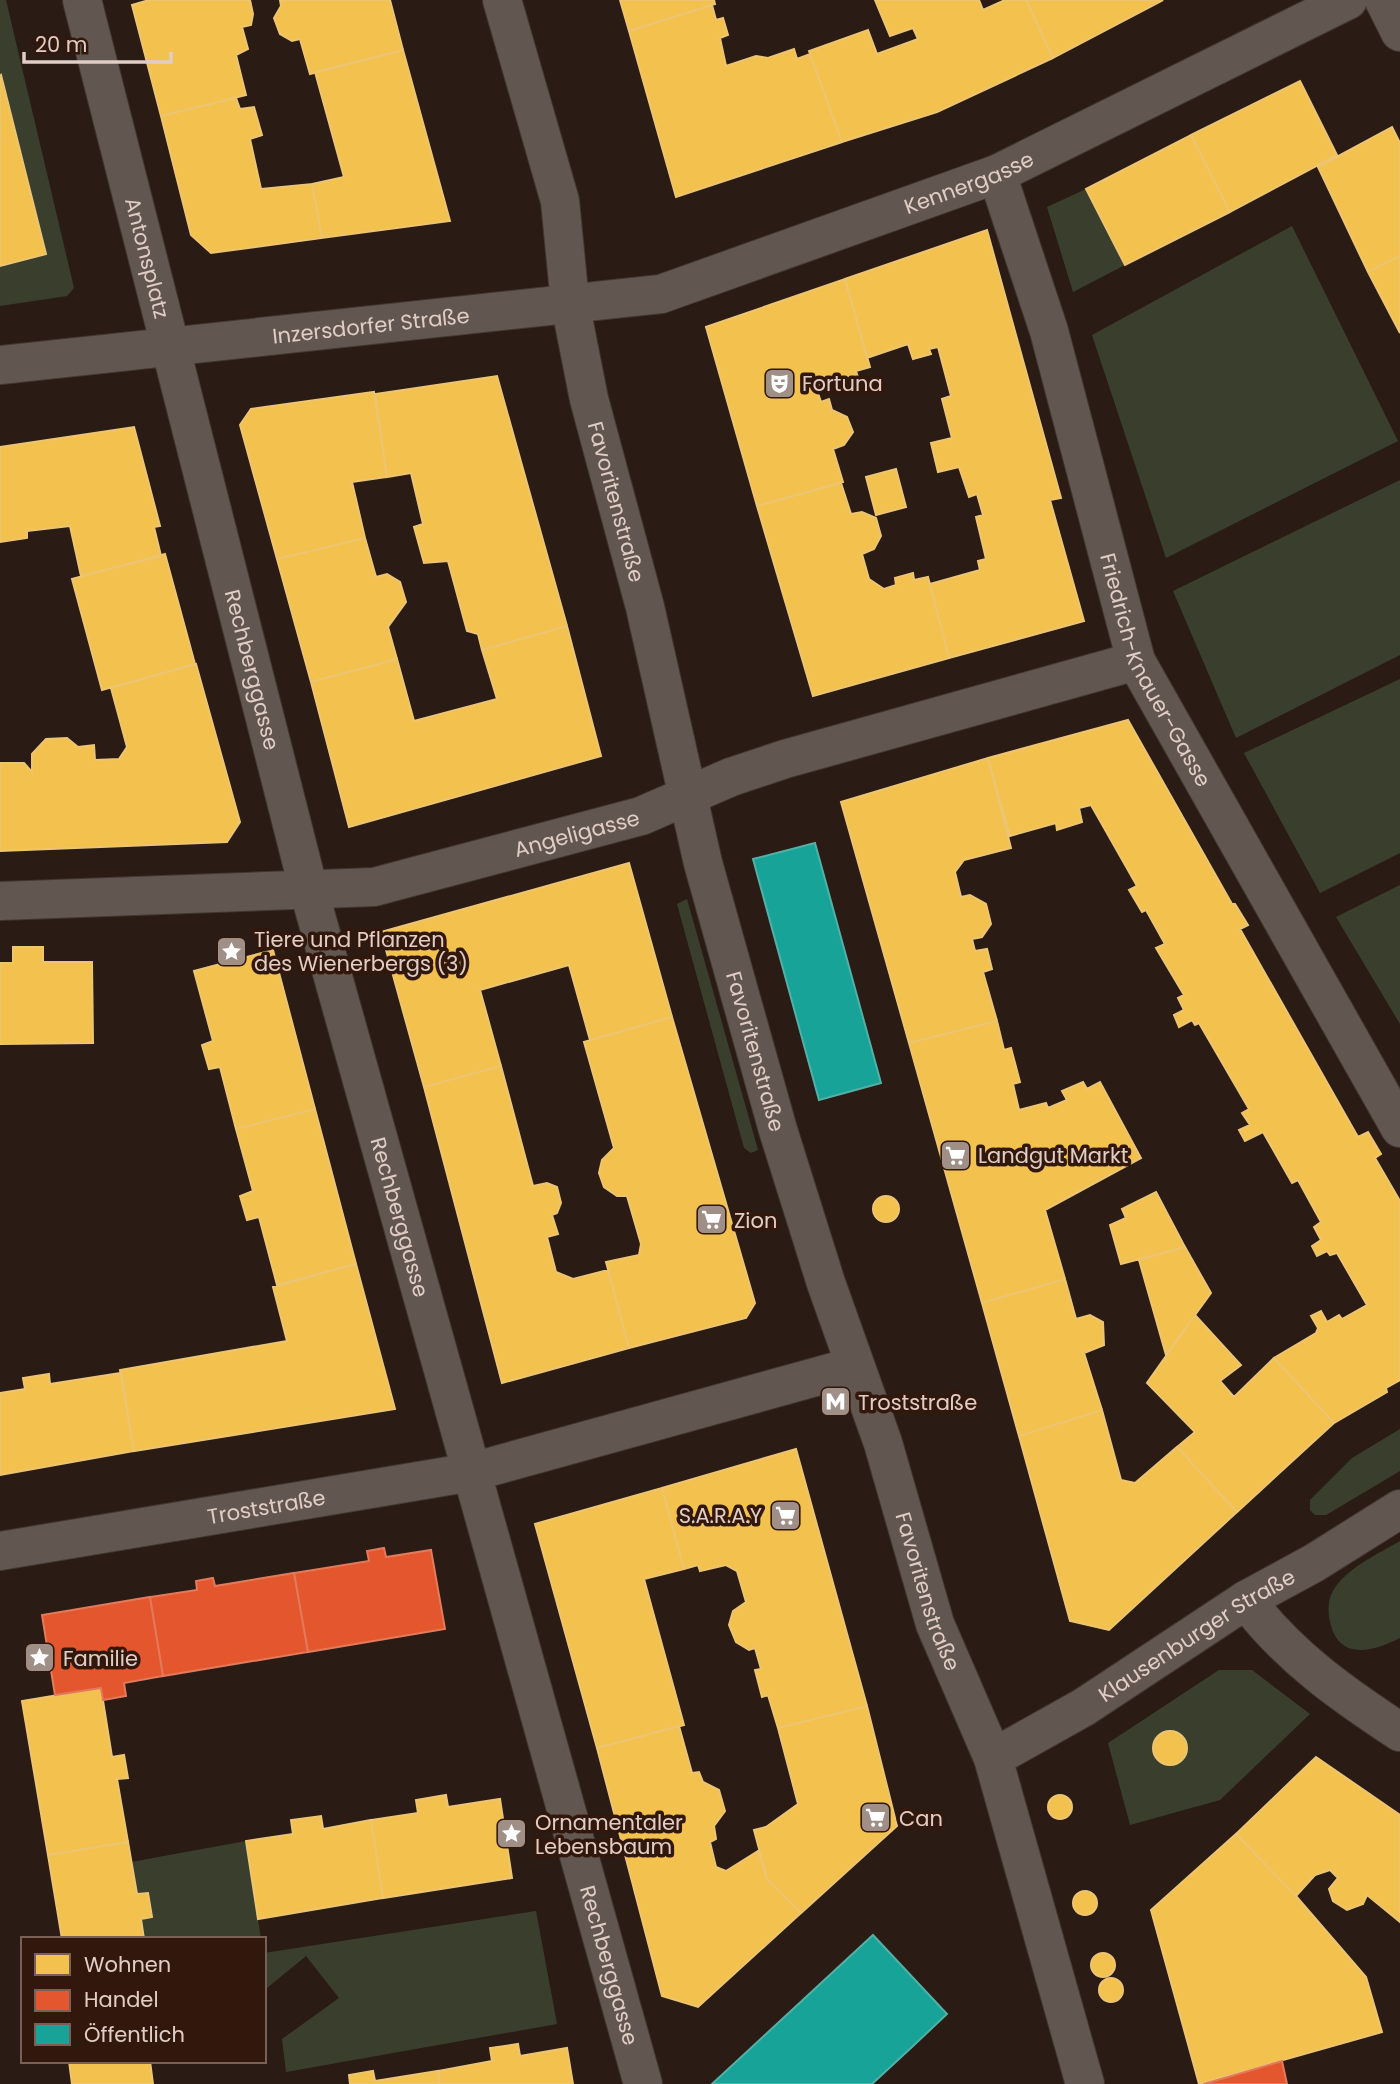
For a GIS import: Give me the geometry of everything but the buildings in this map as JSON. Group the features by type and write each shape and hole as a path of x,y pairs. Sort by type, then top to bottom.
{"street":[{"name":"Antonsplatz","path":"0,365 172,348 82,0"},
{"name":"Favoritenstraße","path":"502,0 560,201 570,303 589,399 645,607 703,863 778,1130 883,1443 935,1624 993,1758 1085,2084"},
{"name":"Kennergasse","path":"570,303 661,294 997,174 1348,0"},
{"path":"1384,0 1400,32"},
{"name":"Friedrich-Knauer-Gasse","path":"997,174 1049,331 1136,661 1400,1128"},
{"name":"Inzersdorfer Straße","path":"172,348 570,303"},
{"name":"Rechberggasse","path":"172,348 309,891 643,2084"},
{"name":"Angeligasse","path":"0,901 374,887 641,816 731,777 785,759 1136,661"},
{"name":"Troststraße","path":"0,1550 472,1472 855,1366"},
{"name":"Klausenburger Straße","path":"993,1758 1084,1707 1246,1600 1314,1563 1400,1509"},
{"path":"1246,1600 1271,1633 1298,1659 1349,1699 1400,1732"}],"green space":[{"path":"0,0 6,0 74,288 67,296 0,306"},
{"path":"1086,189 1125,265 1073,292 1047,207"},
{"path":"1292,226 1398,441 1166,558 1092,335"},
{"path":"1400,480 1400,655 1236,738 1173,591"},
{"path":"1400,679 1400,853 1320,893 1244,753"},
{"path":"1400,885 1400,1024 1336,917"},
{"path":"687,899 758,1150 751,1153 744,1148 677,904"},
{"path":"1400,1429 1400,1471 1326,1515 1315,1515 1310,1510 1310,1500 1352,1458"},
{"path":"1400,1541 1400,1638 1379,1647 1358,1650 1349,1648 1334,1634 1330,1622 1331,1595 1352,1570"},
{"path":"1219,1670 1252,1670 1310,1714 1220,1800 1130,1825 1108,1743"},
{"path":"246,1841 261,1937 144,1937 141,1919 152,1917 148,1893 137,1894 131,1862"},
{"path":"536,1911 557,2024 286,2072 282,2039 339,1998 306,1956 267,1988 266,1953"}],"place":[{"name":"Fortuna","path":"779,383"},
{"name":"Tiere und Pflanzen des Wienerbergs (3)","path":"231,951"},
{"name":"Landgut Markt","path":"955,1155"},
{"name":"Zion","path":"711,1220"},
{"name":"Troststraße","path":"835,1402"},
{"name":"S.A.R.A.Y","path":"785,1515"},
{"name":"Familie","path":"40,1658"},
{"name":"Can","path":"876,1818"},
{"name":"Ornamentaler Lebensbaum","path":"512,1834"}]}
